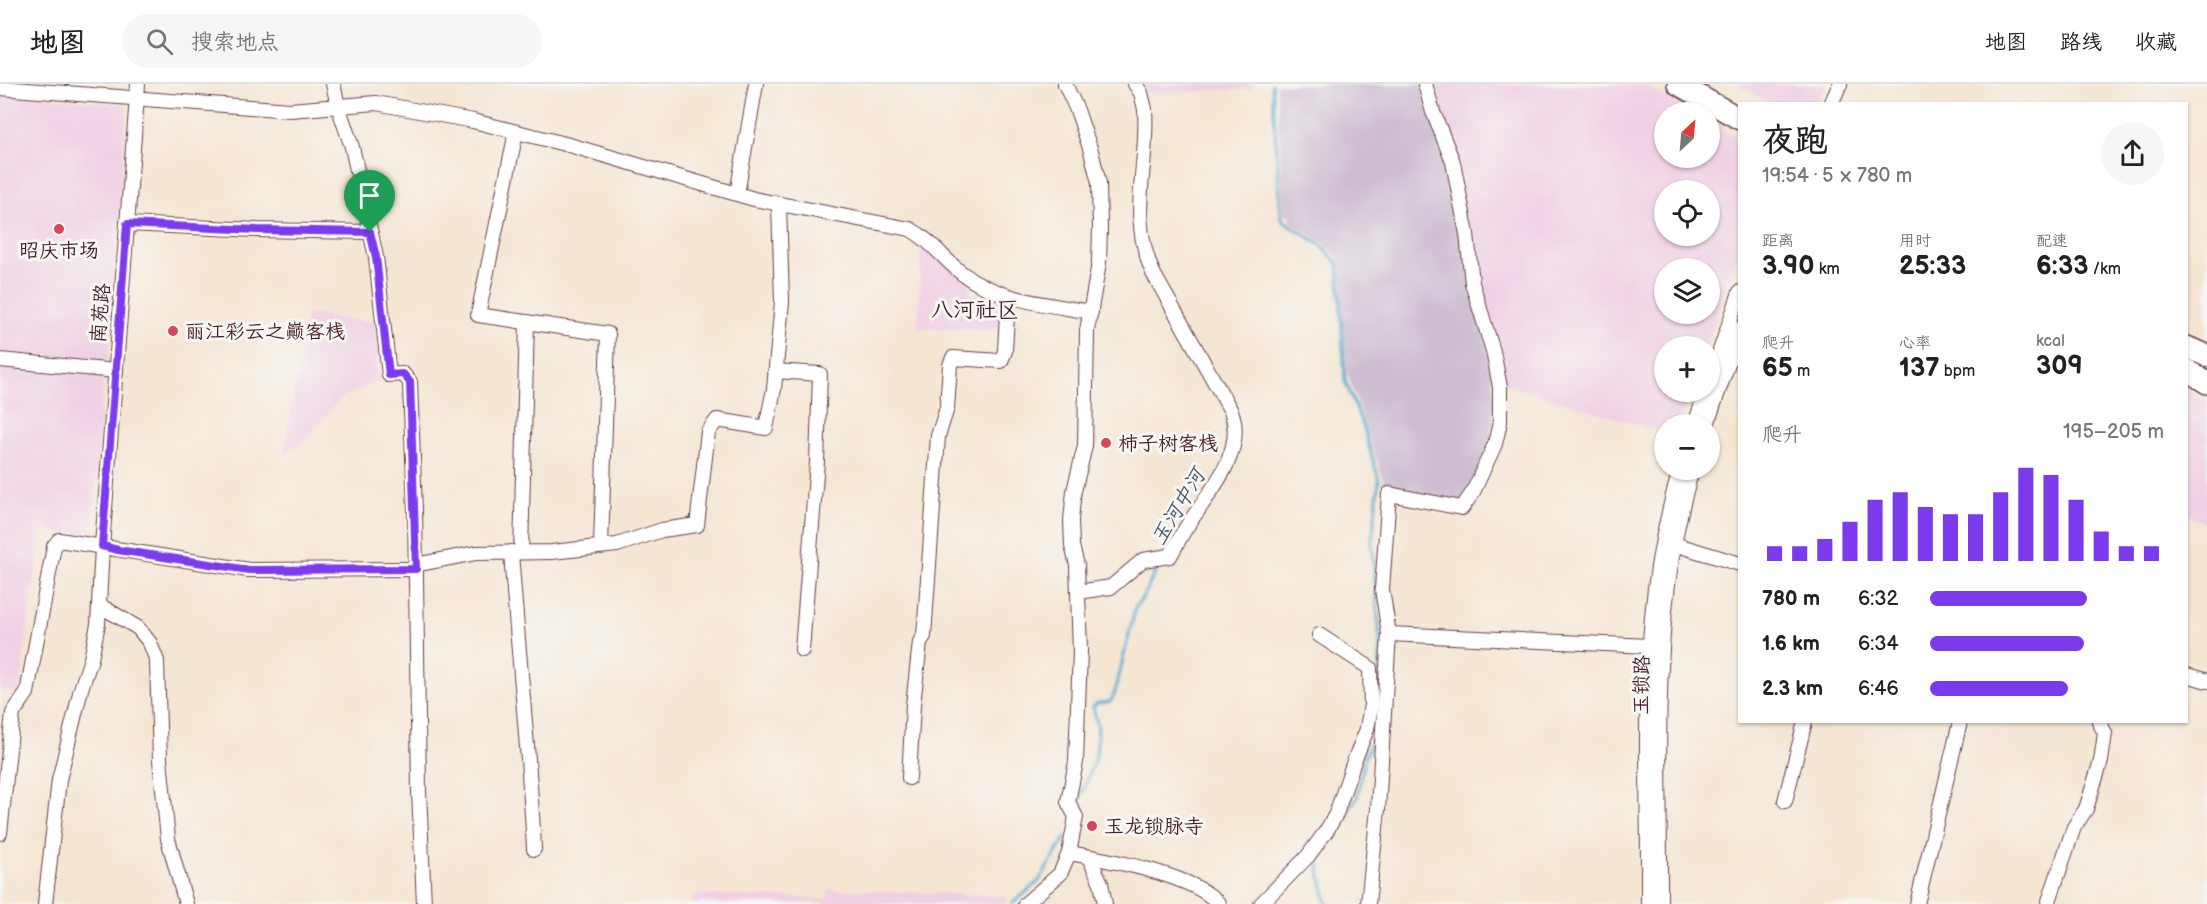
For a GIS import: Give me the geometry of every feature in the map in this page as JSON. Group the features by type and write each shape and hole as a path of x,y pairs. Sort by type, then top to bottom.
{"highway":[{"path":"1678,84 1738,118"},
{"path":"1707,84 1738,102"},
{"path":"2188,347 2207,356"},
{"path":"2188,371 2207,383"}],"street":[{"name":"南苑路","path":"45,904 58,780 95,643 138,84"},
{"path":"333,84 352,147 376,257 389,375 403,374 410,382 419,791 424,904"},
{"path":"736,194 756,84"},
{"path":"1025,904 1060,874 1070,853 1076,817 1068,802 1077,762 1080,694 1077,565 1072,546 1071,520 1074,491 1085,446 1087,331 1099,263 1099,183 1085,130 1065,84"},
{"path":"1078,592 1111,587 1143,560 1170,556 1226,467 1235,436 1231,411 1153,273 1145,252 1139,214 1146,109 1141,93 1135,84"},
{"path":"1368,904 1378,809 1389,634 1382,589 1389,494 1462,508 1495,444 1500,413 1497,369 1472,283 1467,234 1453,162 1433,112 1425,84"},
{"path":"1832,102 1840,84"},
{"path":"0,88 290,110 376,104 473,121 736,194 910,229 928,240 962,273 984,286 1008,296 1091,312"},
{"path":"516,132 478,315 608,334 601,546"},
{"path":"0,832 13,713 27,693 54,546 61,540 249,570 415,567 476,553 552,552 629,542 662,530 697,525 709,428 717,420 766,428 776,371 782,302 779,204"},
{"path":"127,224 370,232"},
{"path":"909,778 914,694 920,642 924,636 938,436 948,401 950,365 953,358 1001,361 1005,351 1008,296"},
{"path":"1720,351 1738,298"},
{"path":"527,322 516,552 516,625 530,767 534,849"},
{"path":"1710,414 1738,335"},
{"path":"0,360 116,371"},
{"path":"776,371 820,374 817,462 802,650"},
{"name":"玉锁路","path":"1648,904 1650,646 1659,557 1678,480"},
{"name":"玉锁路","path":"1660,904 1661,657 1667,589 1674,544 1690,480"},
{"path":"1674,544 1738,563"},
{"path":"99,605 138,628 150,643 157,661 160,760 167,829 186,904"},
{"path":"1389,634 1650,646"},
{"path":"1261,904 1308,856 1327,830 1343,798 1370,717 1371,668 1319,636"},
{"path":"2188,675 2207,681"},
{"path":"1785,801 1805,723"},
{"path":"1917,904 1960,723"},
{"path":"2048,904 2074,827 2086,808 2102,762 2105,733 2100,723"},
{"path":"1070,853 1122,862 1163,875 1213,897 1219,904"},
{"path":"1089,856 1101,883 1105,904"}],"shaded area":[{"path":"1139,84 1252,84 1253,89 1148,93"},
{"path":"1277,84 1421,84 1464,230 1490,360 1496,405 1490,442 1475,477 1460,501 1386,488 1346,369 1338,257 1319,240 1290,222 1290,215 1283,215"},
{"path":"1430,84 1642,84 1675,102 1654,102 1654,168 1720,168 1720,128 1738,138 1738,252 1720,305 1720,258 1654,258 1654,324 1713,324 1709,336 1654,336 1654,402 1687,402 1682,414 1654,414 1654,430 1504,384 1501,348 1474,282"},
{"path":"1735,84 1828,84 1816,102 1768,102"},
{"name":"昭庆市场","path":"0,93 127,104 109,362 0,353"},
{"path":"921,247 934,248 970,280 969,293 1006,299 1005,331 918,328"},
{"path":"307,314 377,323 380,381 341,398 305,441 284,453"},
{"path":"0,365 104,374 92,536 41,530 19,693 0,691"},
{"path":"2188,389 2207,403 2207,525 2188,515"},
{"path":"828,889 1005,896 1008,904 692,904 692,894 827,899"}],"waterway":[{"path":"1272,84 1281,216 1284,221 1321,245 1338,264 1345,381 1363,426 1379,480 1372,542 1380,642 1379,686"},
{"name":"玉河中河","path":"1227,422 1228,437"},
{"name":"玉河中河","path":"1079,802 1096,756 1098,728 1093,707 1097,703 1110,702 1115,692 1136,605 1143,598 1160,563"},
{"path":"1327,904 1319,869 1320,853 1357,798 1364,760 1377,726"},
{"name":"玉河中河","path":"1012,904 1038,882 1066,837"}],"place":[{"name":"昭庆市场","path":"59,229"},
{"name":"丽江彩云之巅客栈","path":"173,331"},
{"name":"柿子树客栈","path":"1106,443"},
{"name":"玉龙锁脉寺","path":"1092,826"}],"district":[{"name":"八河社区","path":"975,309"}],"route":[{"path":"127,224 370,232 376,257 389,375 403,374 410,382 416,569 249,570 102,546 127,224"}]}
